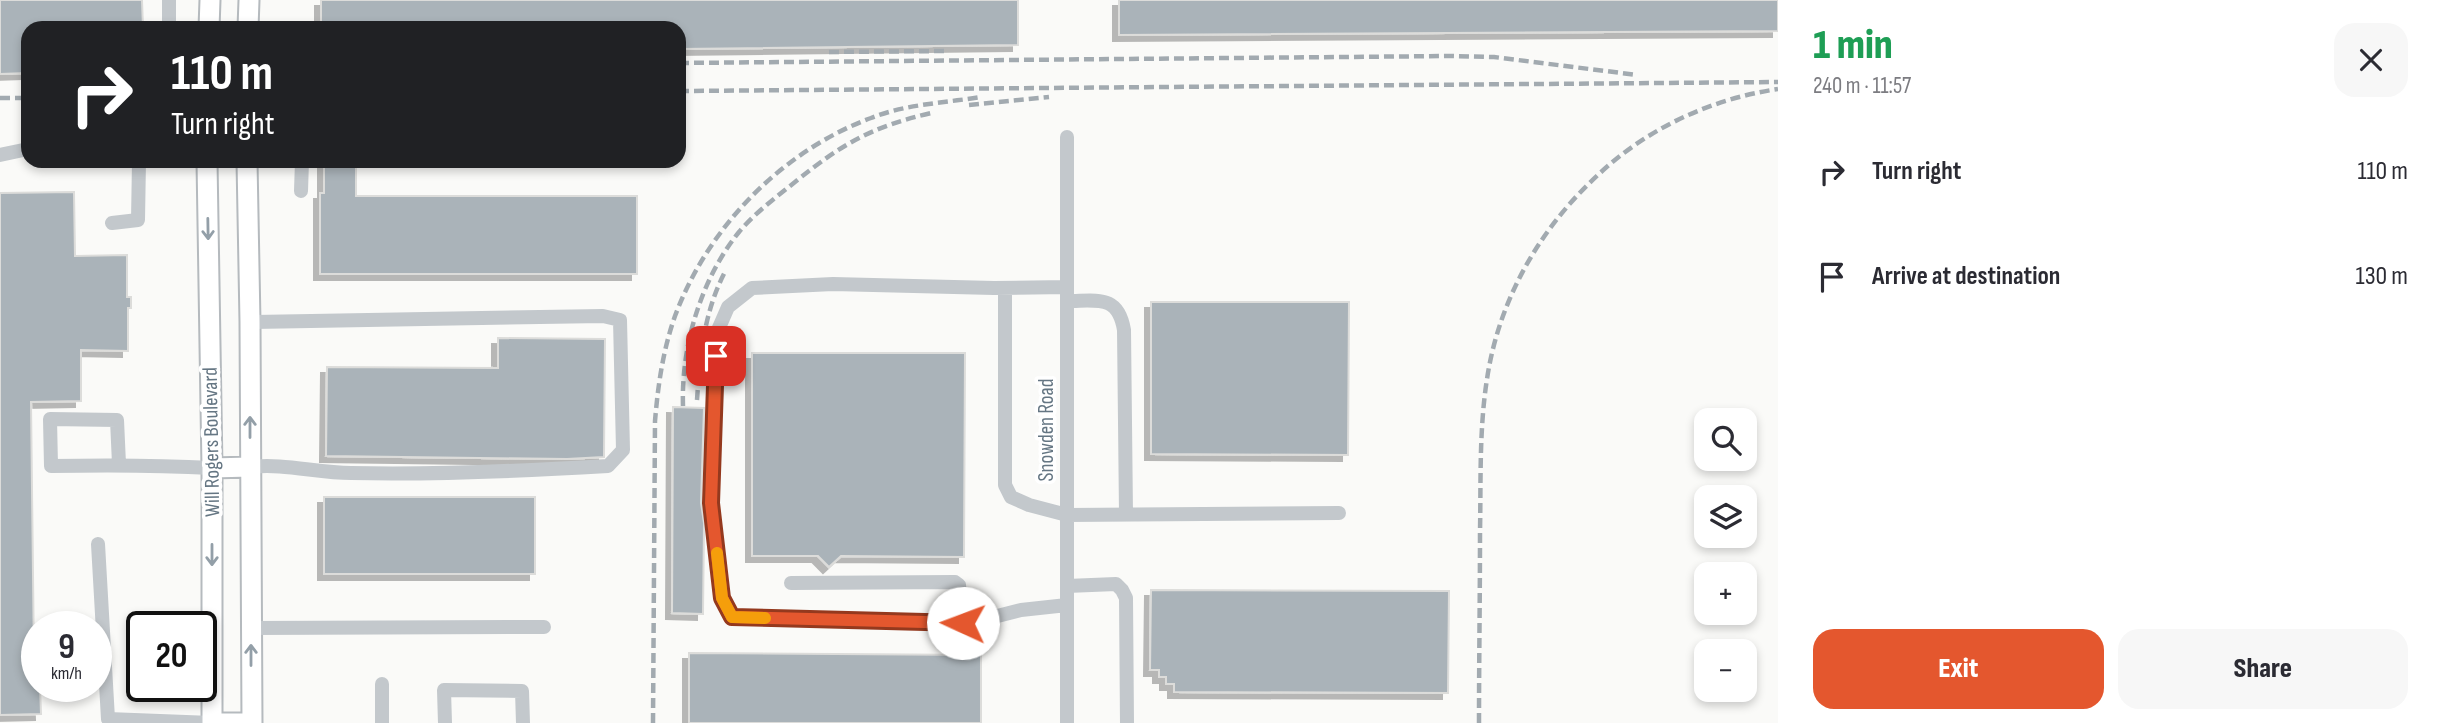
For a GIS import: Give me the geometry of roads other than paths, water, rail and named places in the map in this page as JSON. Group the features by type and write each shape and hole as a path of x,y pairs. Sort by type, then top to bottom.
{"main road":[{"path":"209,21 210,0"},
{"path":"248,21 249,0"},
{"name":"Will Rogers Boulevard","path":"207,168 212,468 212,723"},
{"name":"Will Rogers Boulevard","path":"247,168 252,723"},
{"path":"212,468 250,467"},
{"path":"212,723 252,723"}],"street":[{"path":"169,0 169,21"},
{"name":"Snowden Road","path":"1067,723 1068,137"},
{"path":"0,155 21,150"},
{"path":"112,223 138,220 139,168"},
{"path":"301,191 302,168"},
{"path":"1067,605 1021,610 963,623 732,617 722,598 711,503 718,330 728,307 752,288 833,284 1005,288 1068,294 1102,301 1116,308 1121,314 1124,330 1126,514"},
{"path":"1005,288 1005,485 1011,497 1029,505 1067,515 1339,513"},
{"path":"250,322 603,316 620,320 623,450 608,466 460,474 348,474 271,465 250,467"},
{"path":"119,464 117,420 50,419 51,466 119,464 212,468"},
{"path":"98,544 104,721 212,723"},
{"path":"791,583 955,582 959,585 963,623"},
{"path":"1067,586 1116,584 1126,598 1127,723"},
{"path":"251,628 544,627"},
{"path":"382,684 382,723"},
{"path":"445,723 444,690 522,691 523,723"}],"railway":[{"path":"829,52 948,51"},
{"path":"686,63 1451,56 1494,57 1637,75"},
{"path":"686,91 1778,82"},
{"path":"1479,723 1483,417 1493,349 1512,293 1525,267 1558,218 1578,195 1618,158 1660,130 1705,108 1778,89"},
{"path":"653,723 655,421 667,342 689,283 728,223 752,196 807,150 838,132 884,113 981,97"},
{"path":"969,105 1049,97"},
{"path":"0,98 21,98"},
{"path":"683,406 686,360 696,314 714,271 739,232 773,200 843,147 891,124 931,113"},
{"path":"697,400 708,317 726,270"}]}
